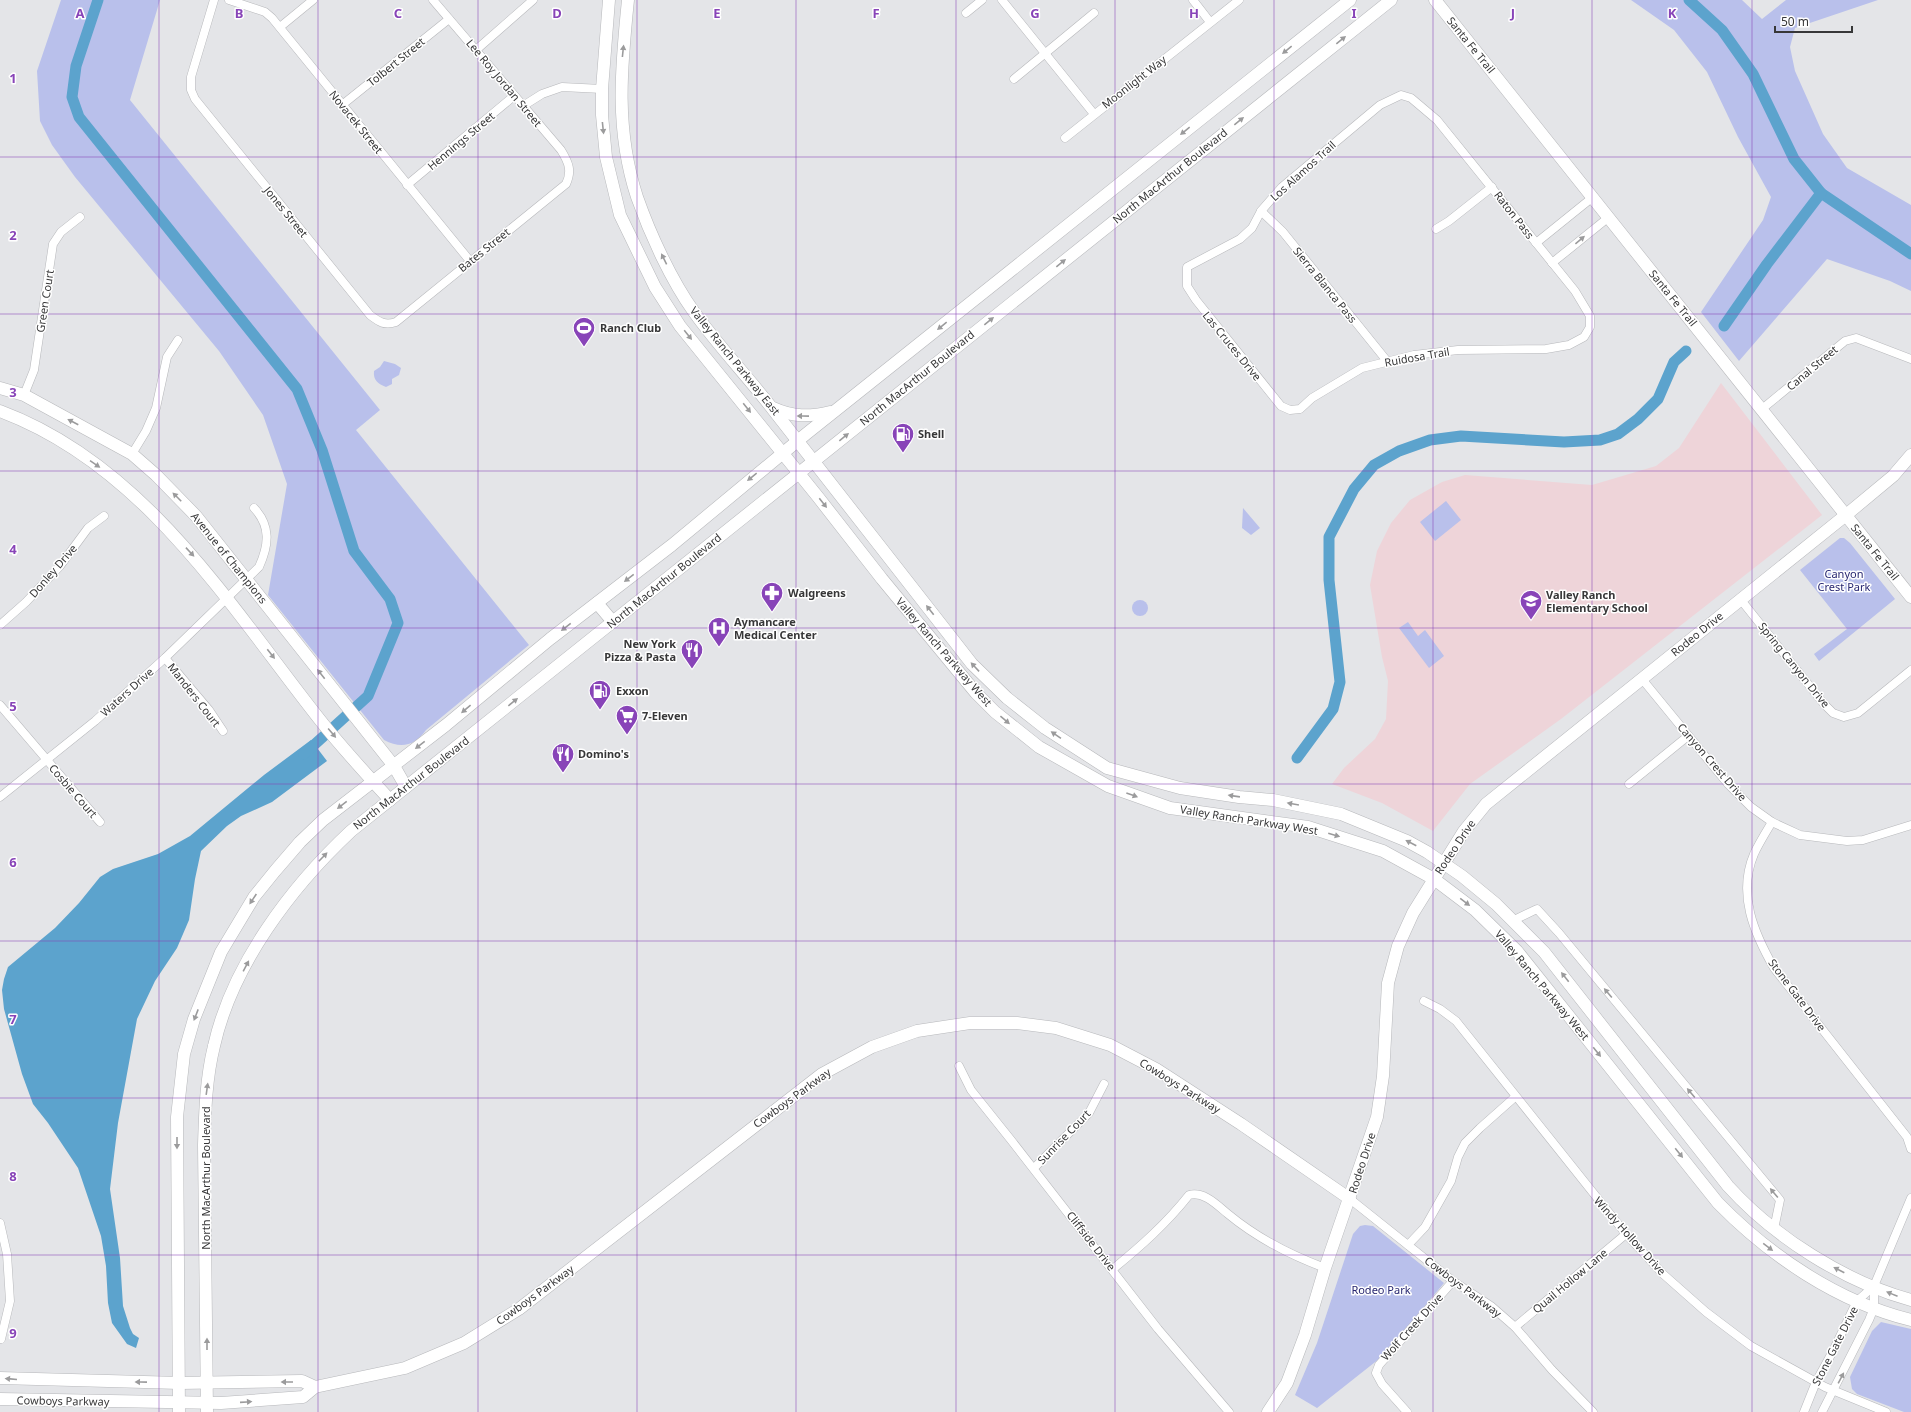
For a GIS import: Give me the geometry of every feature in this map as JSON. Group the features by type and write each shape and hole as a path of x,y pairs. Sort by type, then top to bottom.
{"main road":[{"name":"Valley Ranch Parkway East","path":"609,0 602,89 602,115 606,158 620,215 639,257 664,304 782,453"},
{"name":"Valley Ranch Parkway East","path":"628,0 620,90 623,133 637,196 654,238 682,294 694,312 726,353 773,408 814,461"},
{"name":"North MacArthur Boulevard","path":"180,1408 177,1117 184,1054 194,1019 221,952 254,897 300,842 323,820 394,766 597,603 672,545 798,440 1350,0"},
{"name":"North MacArthur Boulevard","path":"207,1408 204,1160 205,1104 214,1046 225,1009 256,947 297,887 323,857 351,831 1391,0"},
{"name":"Santa Fe Trail","path":"1435,0 1911,597"},
{"path":"602,89 620,90"},
{"path":"664,304 682,294"},
{"name":"Avenue of Champions","path":"0,388 24,395 132,454 196,516 394,766 406,787"},
{"path":"773,408 784,413 801,416 834,412"},
{"path":"0,412 34,426 65,444 106,472 169,529 200,563 321,721 390,800"},
{"name":"Valley Ranch Parkway West","path":"782,453 963,678 995,712 1039,747 1096,780 1170,808 1308,827 1383,851 1434,879 1475,910 1496,929 1516,951 1718,1203 1736,1221 1795,1268 1858,1301 1911,1320"},
{"name":"Rodeo Drive","path":"1268,1412 1287,1382 1305,1336 1325,1268 1377,1117 1383,1076 1390,971 1398,946 1413,913 1464,831 1486,804 1846,516 1893,476 1911,455"},
{"name":"Valley Ranch Parkway West","path":"814,461 972,664 1007,698 1045,728 1103,766 1180,788 1239,797 1273,800 1313,807 1341,814 1379,828 1407,841 1444,863 1468,880 1514,920 1544,952 1720,1176 1745,1205 1774,1229 1827,1264 1874,1286 1911,1300"},
{"path":"597,603 613,622"},
{"path":"940,651 954,641"},
{"path":"1083,772 1088,757"},
{"path":"1096,780 1103,766"},
{"path":"1581,1031 1597,1019"},
{"name":"Cowboys Parkway","path":"0,1399 207,1408 303,1396 315,1387 405,1368 468,1340 519,1309 822,1074 872,1047 917,1031 970,1023 1017,1023 1056,1028 1110,1045 1156,1068 1350,1199"},
{"path":"1705,1187 1720,1176"},
{"name":"Cowboys Parkway","path":"0,1378 180,1383 302,1382 315,1387"}],"street":[{"name":"Jones Street","path":"214,0 191,77 190,90 195,99 370,315 380,322 389,324"},
{"name":"Novacek Street","path":"229,0 265,12 280,27 470,261"},
{"path":"280,27 313,0"},
{"name":"Lee Roy Jordan Street","path":"433,0 561,150 568,161 570,170"},
{"path":"476,50 533,0"},
{"path":"966,13 982,0"},
{"name":"Moonlight Way","path":"1002,0 1094,114 1239,0"},
{"path":"1193,0 1210,22"},
{"path":"1014,79 1094,13"},
{"name":"Tolbert Street","path":"342,105 449,19"},
{"path":"523,106 542,94 562,87 602,89"},
{"name":"Hennings Street","path":"407,185 514,96"},
{"name":"Raton Pass","path":"1401,96 1411,98 1429,111 1575,291 1590,316 1590,327 1584,337 1569,345"},
{"name":"Los Alamos Trail","path":"1186,286 1187,267 1240,239 1252,228 1261,211 1282,187 1380,105 1401,96"},
{"path":"1065,138 1094,114"},
{"name":"Bates Street","path":"389,324 396,322 566,184 570,170"},
{"path":"1436,229 1449,221 1492,187"},
{"path":"1536,243 1592,197"},
{"name":"Sierra Blanca Pass","path":"1261,211 1283,232 1387,361"},
{"name":"Green Court","path":"24,395 34,370 53,244 61,232 80,217"},
{"path":"1552,263 1608,217"},
{"name":"Las Cruces Drive","path":"1186,286 1223,335 1279,404"},
{"name":"Canal Street","path":"1762,409 1845,341 1856,338 1911,359"},
{"path":"132,454 146,431 156,408 167,357 178,340"},
{"name":"Ruidosa Trail","path":"1279,404 1290,410 1300,409 1312,398 1362,368 1414,355 1458,350 1546,349 1569,345"},
{"name":"Waters Drive","path":"0,797 83,730 165,658 259,567 265,553 268,540 266,525 254,508"},
{"name":"Donley Drive","path":"0,625 26,602 60,566 88,528 104,516"},
{"name":"Spring Canyon Drive","path":"1741,600 1824,704 1833,713 1844,717 1858,713 1911,670"},
{"name":"Manders Court","path":"165,658 209,710 223,731"},
{"name":"Canyon Crest Drive","path":"1642,679 1728,784 1752,807 1772,822 1800,835 1847,841 1863,840 1911,825"},
{"name":"Cosbie Court","path":"0,705 100,822"},
{"path":"1629,784 1688,736"},
{"name":"Stone Gate Drive","path":"1772,822 1754,854 1749,871 1748,901 1750,915 1758,940 1774,968 1907,1137 1911,1149"},
{"path":"1514,920 1537,909 1559,933 1780,1200 1774,1229"},
{"name":"Windy Hollow Drive","path":"1424,1001 1440,1009 1456,1021 1626,1234 1663,1274 1706,1312 1751,1346 1834,1391 1886,1412"},
{"name":"Cliffside Drive","path":"959,1066 971,1090 1034,1168 1158,1329 1230,1412"},
{"name":"Sunrise Court","path":"1034,1168 1089,1113 1104,1084"},
{"path":"1408,1245 1425,1228 1451,1181 1458,1157 1465,1143 1516,1097"},
{"path":"1113,1269 1153,1236 1172,1217 1188,1195 1196,1193 1212,1201 1236,1220 1281,1250 1325,1268"},
{"name":"Stone Gate Drive","path":"1822,1412 1856,1348 1874,1308 1874,1286 1911,1198"},
{"name":"Cowboys Parkway","path":"1350,1199 1453,1281 1491,1306 1515,1327 1552,1370 1593,1412"},
{"path":"0,1222 6,1254 10,1301 1,1339"},
{"name":"Quail Hollow Lane","path":"1515,1327 1626,1234"},
{"name":"Wolf Creek Drive","path":"1407,1412 1382,1384 1376,1373 1379,1365 1453,1281"},
{"name":"Stone Gate Drive","path":"1804,1412 1816,1382 1858,1301 1874,1286"}],"shaded area":[{"name":"Valley Ranch Elementary School","path":"1721,383 1822,515 1561,719 1470,784 1433,831 1382,803 1332,784 1344,768 1375,739 1386,719 1388,681 1382,657 1370,585 1377,551 1391,523 1410,500 1442,482 1465,475 1592,485 1656,466 1679,448"},
{"path":"311,740 327,761 272,802 241,816 227,826 201,851 189,920 177,948 155,981 137,1019 118,1123 110,1189 120,1258 123,1306 133,1334 139,1338 136,1348 127,1344 112,1323 108,1303 106,1266 101,1236 78,1168 48,1123 33,1104 22,1074 4,1009 2,990 4,979 8,967 55,928 79,903 100,877 113,869 158,854 190,836 264,775"}],"green space":[{"path":"61,0 160,0 130,100 380,410 356,430 529,645 412,743 402,745 390,743 384,740 268,595 287,484 263,415 219,351 75,177 52,145 40,121 37,71"},
{"path":"1631,0 1742,0 1762,19 1786,0 1878,0 1795,28 1790,47 1795,71 1823,134 1847,168 1911,205 1911,291 1890,281 1827,259 1739,361 1701,312 1763,220 1771,197 1738,137 1707,72 1674,30"},
{"path":"384,361 395,364 401,368 399,375 392,379 392,384 386,387 374,377 374,371 380,367"},
{"path":"1446,501 1461,520 1435,541 1420,522"},
{"path":"1243,508 1260,528 1251,535 1242,528"},
{"name":"Canyon Crest Park","path":"1840,538 1844,538 1850,543 1895,599 1819,661 1814,654 1847,629 1800,570"},
{"path":"1140,600 1146,602 1148,608 1146,614 1140,616 1134,614 1132,608 1134,602"},
{"path":"1408,622 1418,636 1425,630 1444,656 1429,668 1399,628"},
{"name":"Rodeo Park","path":"1360,1226 1373,1226 1444,1283 1384,1355 1317,1408 1295,1395 1317,1343 1353,1234"},
{"path":"1881,1322 1911,1329 1911,1412 1904,1412 1857,1394 1852,1389 1850,1377 1872,1331"}],"waterway":[{"path":"98,0 76,66 72,97 79,117 297,389 322,450 354,551 390,599 398,623 368,696 304,754"},
{"path":"1689,0 1722,30 1753,74 1794,159 1821,193 1911,254"},
{"path":"1724,326 1767,264 1821,193"},
{"path":"1297,758 1333,709 1340,682 1329,580 1329,537 1354,489 1374,465 1399,451 1430,440 1461,436 1564,442 1600,440 1618,434 1638,419 1658,399 1674,362 1686,351"}],"place":[{"name":"Ranch Club","path":"584,348"},
{"name":"Shell","path":"903,454"},
{"name":"Walgreens","path":"772,612"},
{"name":"Valley Ranch Elementary School","path":"1531,620"},
{"name":"Aymancare Medical Center","path":"719,648"},
{"name":"New York Pizza & Pasta","path":"692,670"},
{"name":"Exxon","path":"600,710"},
{"name":"7-Eleven","path":"627,736"},
{"name":"Domino's","path":"563,774"}]}
